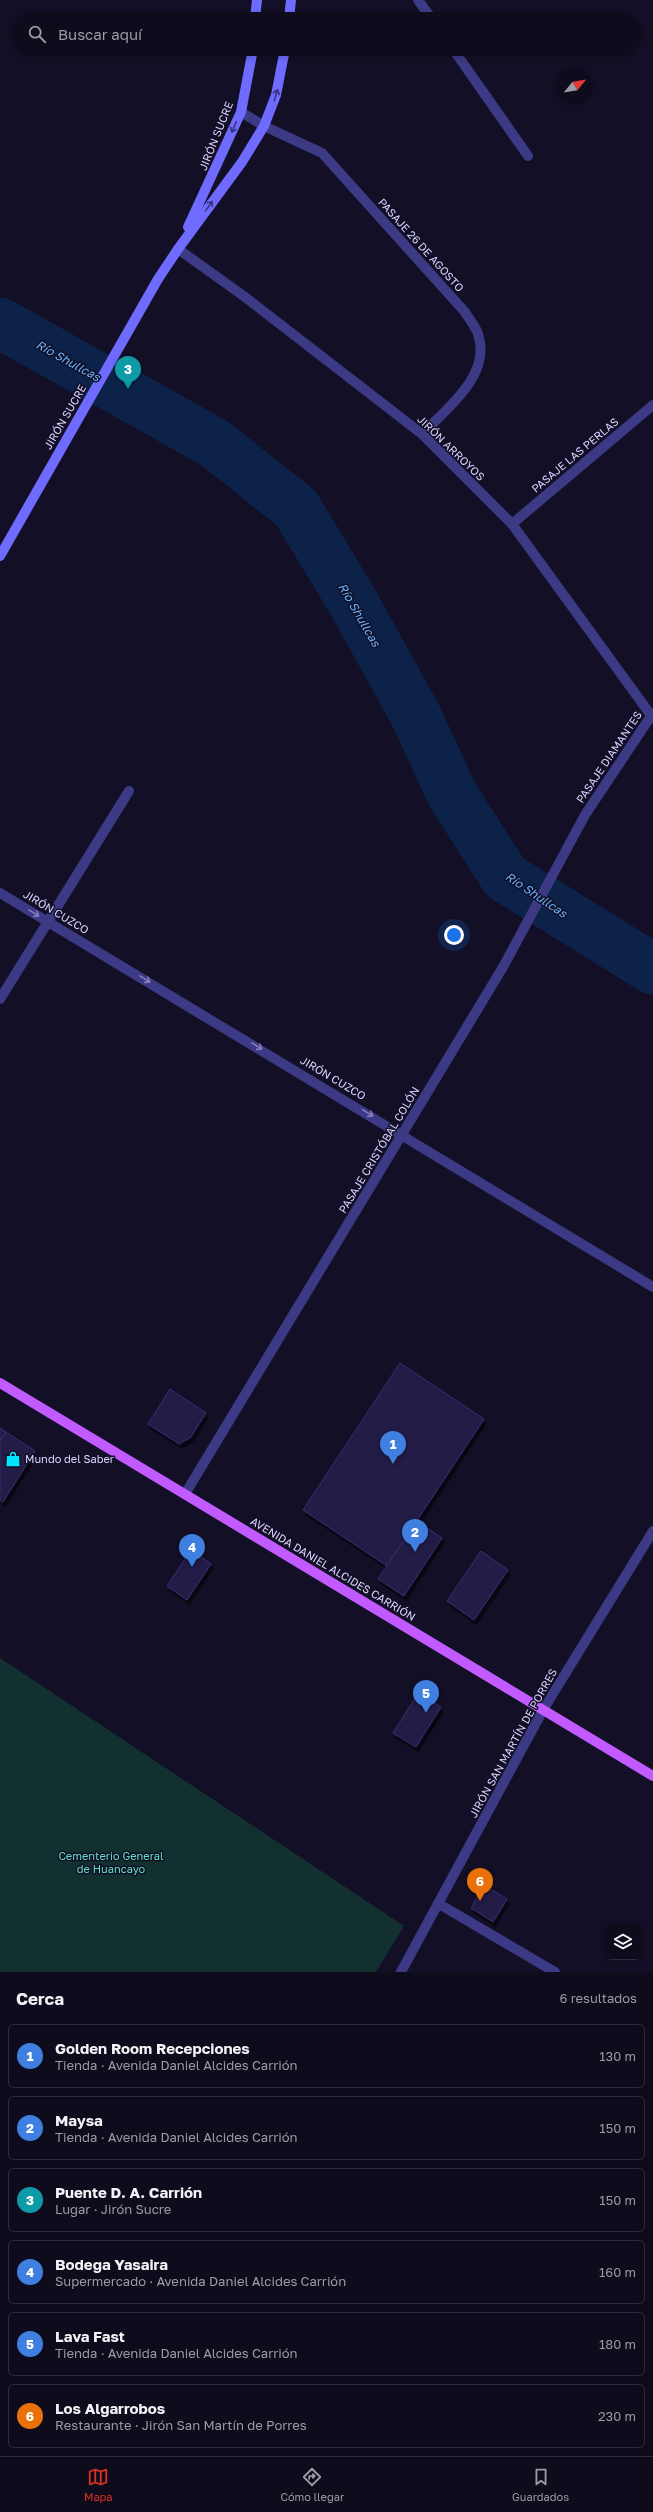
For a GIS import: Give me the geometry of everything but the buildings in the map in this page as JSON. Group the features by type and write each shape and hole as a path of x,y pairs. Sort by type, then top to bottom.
{"main road":[{"name":"AVENIDA DANIEL ALCIDES CARRIÓN","path":"0,1383 653,1776"}],"street":[{"path":"256,12 257,0"},
{"path":"289,12 291,0"},
{"path":"418,0 427,12"},
{"name":"JIRÓN SUCRE","path":"178,249 241,112 252,56"},
{"name":"JIRÓN SUCRE","path":"0,556 158,279 178,249 242,162 264,126 276,96 284,56"},
{"path":"458,56 528,156"},
{"name":"PASAJE 26 DE AGOSTO","path":"241,112 264,126 322,153 465,312 478,334 480,355 477,370 467,386 422,434"},
{"name":"JIRÓN ARROYOS","path":"178,249 245,296 422,434 512,524 652,715"},
{"name":"PASAJE LAS PERLAS","path":"512,524 653,405"},
{"name":"PASAJE DIAMANTES","path":"585,815 652,715"},
{"path":"0,999 129,792"},
{"name":"PASAJE CRISTÓBAL COLÓN","path":"186,1494 503,966 585,815"},
{"name":"JIRÓN CUZCO","path":"0,893 402,1134 653,1287"},
{"name":"JIRÓN SAN MARTÍN DE PORRES","path":"401,1972 543,1710 653,1531"},
{"path":"439,1904 555,1972"}],"green space":[{"name":"Cementerio General de Huancayo","path":"0,1658 404,1926 376,1972 0,1972"}],"waterway":[{"name":"Río Shullcas","path":"0,323 214,443 296,508 354,604 416,716 452,794 505,877 653,969"}],"place":[{"name":"Puente D. A. Carrión","path":"128,389"},
{"name":"Mundo del Saber","path":"13,1459"},
{"name":"Golden Room Recepciones","path":"393,1464"},
{"name":"Maysa","path":"415,1552"},
{"name":"Bodega Yasaira","path":"192,1567"},
{"name":"Lava Fast","path":"426,1713"},
{"name":"Los Algarrobos","path":"480,1901"}]}
